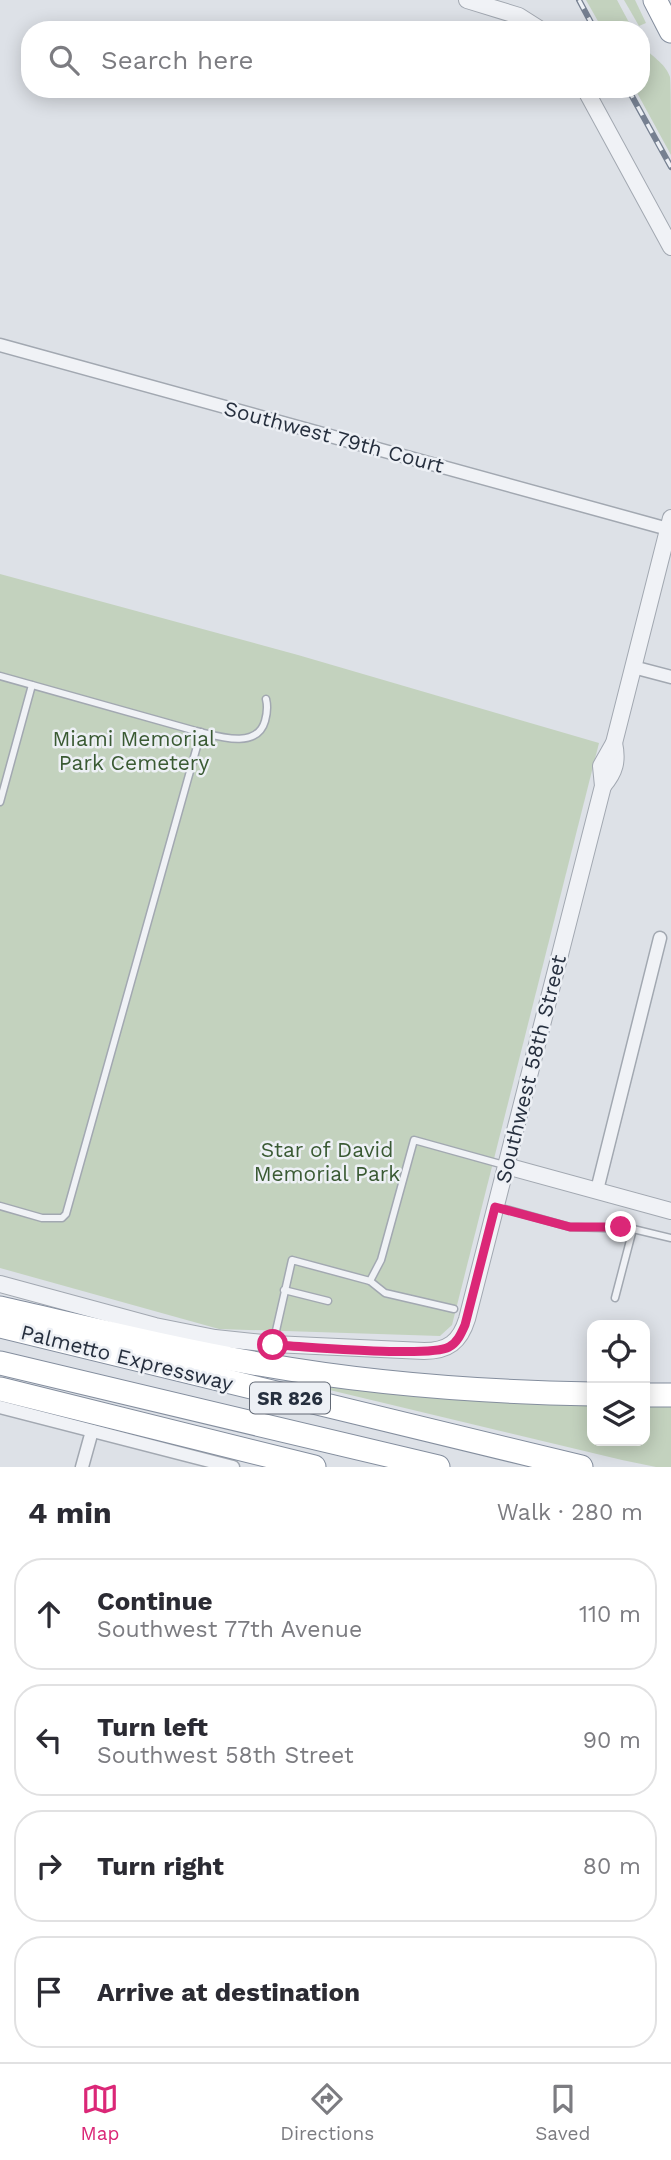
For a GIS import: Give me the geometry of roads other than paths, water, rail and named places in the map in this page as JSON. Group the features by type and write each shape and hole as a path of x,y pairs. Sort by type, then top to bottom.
{"highway":[{"path":"655,0 671,31"},
{"path":"0,1308 207,1354 327,1375 460,1389 587,1394"},
{"name":"Palmetto Expressway","path":"0,1326 581,1467"},
{"name":"Palmetto Expressway","path":"0,1363 407,1462 438,1467"},
{"path":"0,1389 314,1467"},
{"path":"650,1395 671,1395"}],"street":[{"path":"467,0 512,13 526,21"},
{"path":"590,98 671,247"},
{"name":"Southwest 79th Court","path":"0,345 670,523"},
{"name":"Southwest 58th Street","path":"273,1345 424,1351 449,1347 458,1339 465,1325 603,786 615,768 614,743 670,523"},
{"path":"633,667 671,677"},
{"path":"597,1190 660,938"},
{"path":"506,1166 671,1210"},
{"path":"0,1284 155,1326 215,1338 273,1345"},
{"path":"0,1407 233,1467"},
{"path":"82,1467 92,1431"}],"lane":[{"path":"0,676 226,737 252,738 261,731 268,705 266,699"},
{"path":"0,802 32,685"},
{"path":"0,1206 42,1218 62,1218 66,1214 201,732"},
{"path":"370,1281 381,1260 414,1140 506,1166"},
{"path":"495,1207 570,1227 633,1229 671,1238"},
{"path":"615,1298 633,1229"},
{"path":"273,1345 292,1260 370,1281 385,1293 454,1309"},
{"path":"284,1290 328,1301"}],"railway":[{"path":"579,0 590,21"},
{"path":"633,98 671,167"}],"park label":[{"name":"Miami Memorial Park Cemetery","path":"134,751"},
{"name":"Star of David Memorial Park","path":"327,1162"}]}
